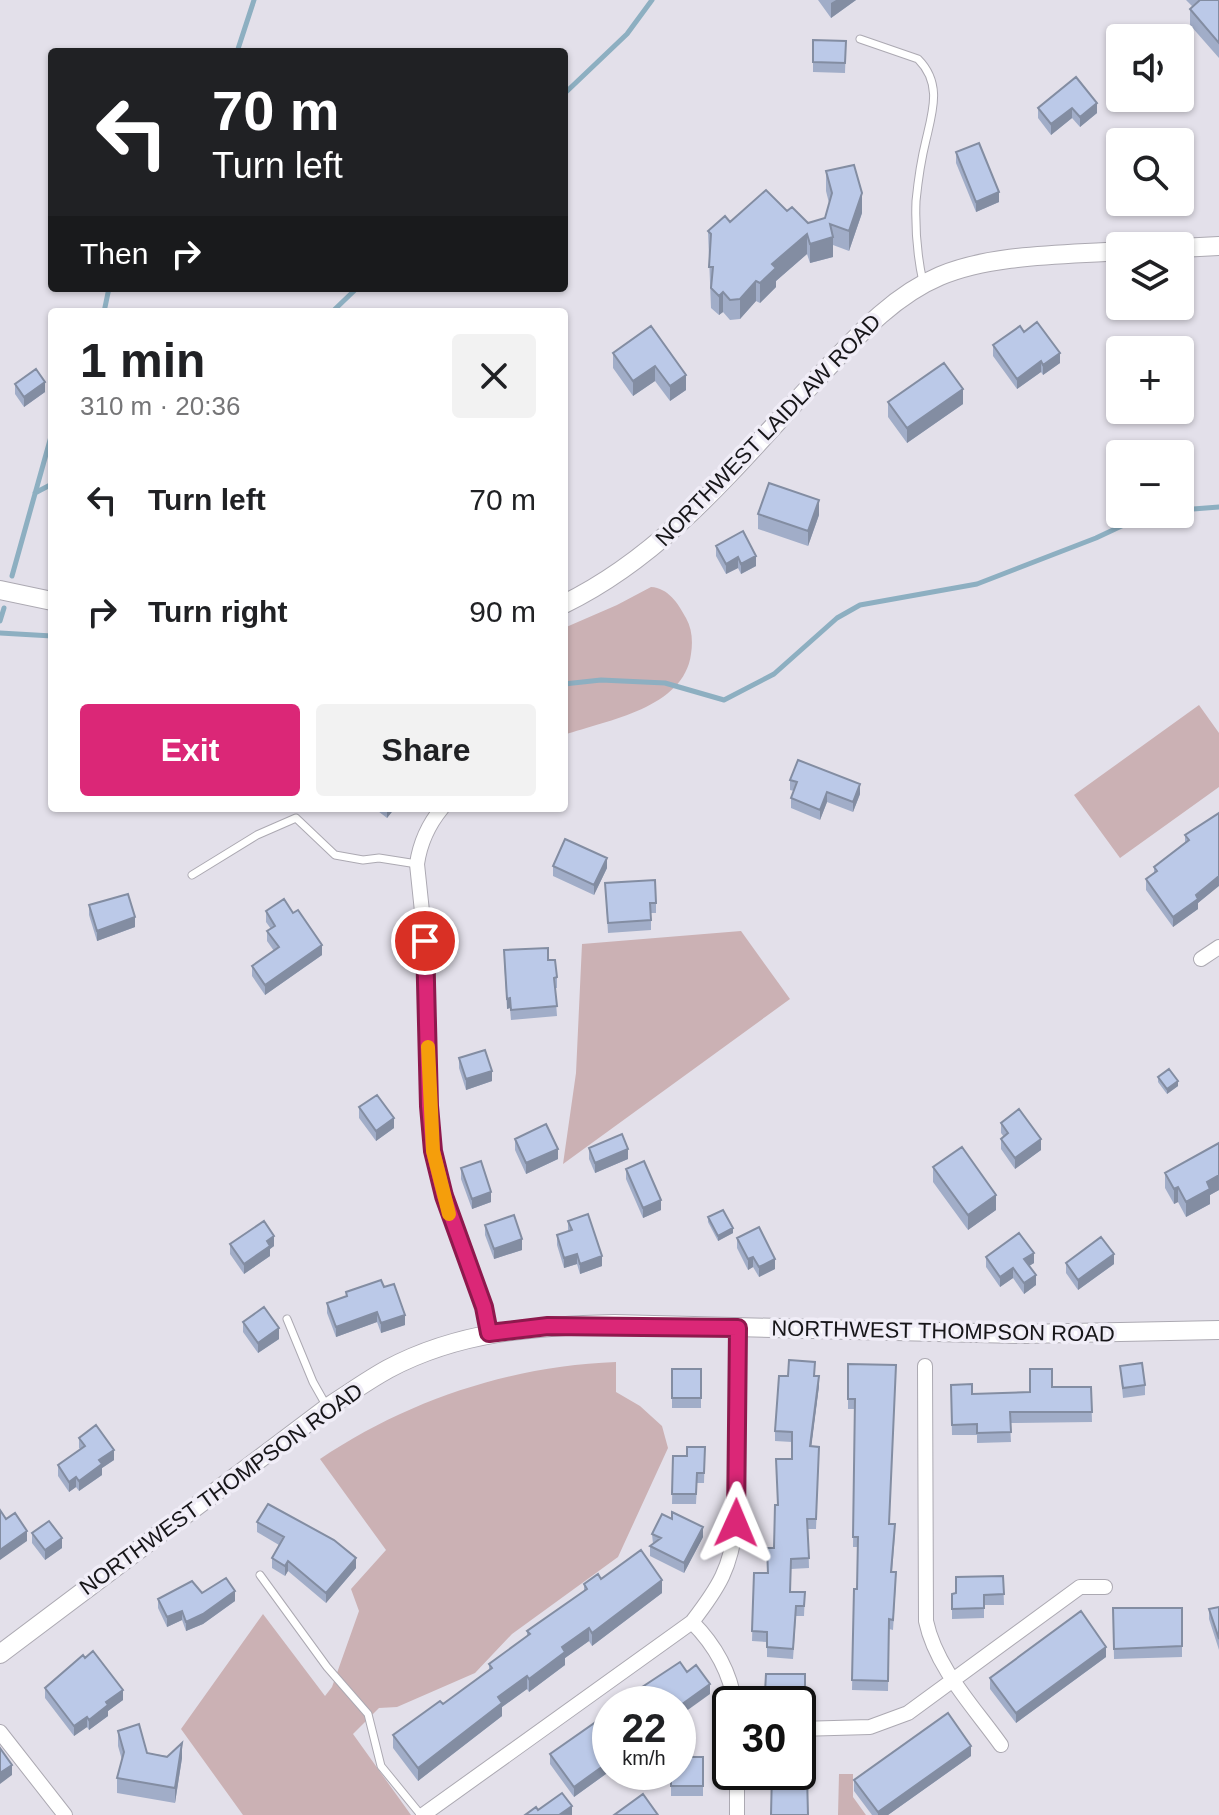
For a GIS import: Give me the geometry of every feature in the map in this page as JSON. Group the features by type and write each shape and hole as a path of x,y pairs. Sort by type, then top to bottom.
{"street":[{"path":"1194,247 1219,246"},
{"name":"NORTHWEST LAIDLAW ROAD","path":"568,602 613,577 651,550 704,499 860,333 923,284 942,275 988,263 1106,252"},
{"path":"0,590 48,600"},
{"path":"439,812 426,832 417,864 427,959 429,1106 433,1151 444,1196 484,1307 489,1333"},
{"path":"1201,959 1219,947"},
{"name":"NORTHWEST THOMPSON ROAD","path":"0,1654 327,1407 387,1369 458,1340 548,1326 1022,1334 1219,1330"},
{"path":"422,1815 692,1622 717,1589 733,1554 736,1523 738,1328"},
{"path":"925,1366 926,1621 931,1642 1001,1745"},
{"path":"816,1728 870,1727 908,1713 1080,1587 1105,1587"},
{"path":"692,1622 716,1650 732,1686"},
{"path":"0,1732 65,1815"},
{"path":"737,1790 737,1815"}],"lane":[{"path":"860,39 918,59 924,65 933,87 934,107 917,198 917,243 923,284"},
{"path":"192,875 257,835 296,818 335,855 417,864"},
{"path":"287,1319 313,1382 327,1407"},
{"path":"260,1575 327,1667 368,1714 381,1766 422,1815"}],"shaded area":[{"path":"651,587 663,590 672,597 691,631 691,654 685,672 674,687 641,709 568,734 568,626"},
{"path":"1199,705 1219,733 1219,787 1120,858 1074,795"},
{"path":"741,931 790,999 563,1164 576,1073 582,944"},
{"path":"616,1362 616,1392 640,1406 662,1426 668,1448 618,1557 512,1634 475,1673 397,1707 379,1708 353,1734 411,1815 243,1815 181,1729 263,1614 325,1696 332,1687 359,1611 351,1589 386,1550 320,1459 388,1420 461,1390 537,1371"},
{"path":"839,1774 853,1774 853,1797 866,1815 838,1815"}],"building":[{"path":"1200,0 1219,0 1219,43 1190,9"},
{"path":"813,40 846,41 845,63 813,62"},
{"path":"1076,77 1097,103 1080,117 1072,108 1051,124 1038,108"},
{"path":"979,143 999,192 976,202 956,152"},
{"path":"854,165 862,193 849,231 830,224 833,237 810,244 807,234 772,264 776,268 760,283 756,281 740,299 730,300 723,292 719,296 711,288 713,267 709,267 711,234 708,231 725,216 730,222 766,190 787,211 792,207 808,223 825,218 832,193 826,171"},
{"path":"1037,322 1060,353 1043,365 1041,361 1017,379 993,345 1020,326 1024,332"},
{"path":"651,326 686,375 670,386 655,366 633,381 613,353"},
{"path":"944,363 963,389 907,428 888,402"},
{"path":"36,369 45,382 24,397 15,384"},
{"path":"769,483 819,500 808,531 758,514"},
{"path":"743,531 756,556 741,564 738,557 726,564 716,546"},
{"path":"798,760 860,784 853,802 827,792 820,810 791,798 797,782 790,780"},
{"path":"1219,813 1219,876 1196,895 1198,899 1173,917 1146,879 1157,871 1154,867 1189,840 1185,835"},
{"path":"565,839 607,858 594,885 553,866"},
{"path":"655,880 656,903 650,903 651,920 608,923 605,883"},
{"path":"128,894 135,917 97,931 89,905"},
{"path":"284,899 293,913 298,910 322,945 265,985 252,966 279,947 267,931 275,926 266,911"},
{"path":"548,948 548,960 555,960 557,1006 511,1010 510,998 507,999 504,950"},
{"path":"485,1050 492,1071 466,1079 459,1058"},
{"path":"1169,1069 1178,1081 1167,1089 1158,1077"},
{"path":"377,1095 394,1118 376,1131 359,1107"},
{"path":"1019,1109 1041,1139 1015,1158 1001,1139 1008,1133 1001,1123"},
{"path":"546,1124 558,1149 526,1163 515,1139"},
{"path":"622,1134 628,1149 595,1163 589,1148"},
{"path":"1219,1143 1219,1175 1207,1182 1210,1189 1186,1202 1165,1173"},
{"path":"962,1147 996,1195 968,1215 933,1167"},
{"path":"481,1161 491,1192 472,1199 461,1168"},
{"path":"644,1161 661,1200 643,1208 626,1169"},
{"path":"723,1210 733,1228 718,1236 708,1217"},
{"path":"588,1214 602,1256 580,1264 577,1254 564,1258 557,1235 572,1230 568,1221"},
{"path":"514,1215 522,1239 494,1249 485,1225"},
{"path":"264,1221 274,1236 267,1241 270,1246 244,1264 230,1244"},
{"path":"759,1227 775,1259 759,1267 753,1257 748,1259 737,1238"},
{"path":"1019,1233 1034,1253 1024,1259 1036,1275 1024,1283 1013,1268 1000,1277 986,1257"},
{"path":"1101,1237 1114,1254 1078,1280 1066,1263"},
{"path":"381,1280 384,1287 394,1284 405,1315 381,1323 377,1312 336,1327 327,1303 347,1296 346,1292"},
{"path":"264,1307 279,1328 258,1343 243,1322"},
{"path":"789,1360 815,1362 814,1376 819,1376 810,1446 819,1447 816,1519 807,1519 809,1558 791,1559 790,1592 805,1592 804,1606 796,1606 793,1649 767,1647 767,1632 752,1631 754,1573 768,1573 767,1548 774,1548 775,1505 778,1505 776,1459 792,1459 792,1432 775,1431 779,1376 788,1376"},
{"path":"1142,1363 1145,1385 1123,1388 1120,1366"},
{"path":"848,1364 896,1365 889,1524 895,1524 891,1572 896,1572 893,1620 889,1619 888,1681 852,1680 858,1537 853,1537 855,1399 848,1399"},
{"path":"672,1369 701,1369 701,1398 672,1398"},
{"path":"1030,1369 1052,1369 1052,1387 1091,1387 1092,1412 1010,1412 1011,1432 977,1433 977,1424 952,1425 951,1385 972,1384 972,1394 1030,1392"},
{"path":"96,1425 114,1450 99,1460 102,1464 79,1481 76,1477 69,1482 58,1465 85,1446 79,1438"},
{"path":"687,1447 705,1447 704,1473 697,1473 696,1494 672,1494 673,1456 687,1456"},
{"path":"268,1504 334,1540 356,1558 326,1593 288,1561 285,1566 272,1558 284,1537 257,1522"},
{"path":"0,1510 6,1519 15,1513 27,1531 0,1550"},
{"path":"672,1512 703,1527 684,1563 650,1546 661,1538 652,1534 662,1514 672,1519"},
{"path":"49,1521 62,1538 45,1550 32,1533"},
{"path":"641,1550 662,1580 592,1633 589,1628 562,1647 565,1652 498,1697 502,1703 418,1768 393,1735 492,1668 489,1664 530,1634 527,1631 587,1589 584,1584 598,1574 601,1579"},
{"path":"1003,1576 1004,1594 984,1595 984,1608 952,1609 956,1577"},
{"path":"226,1578 235,1591 186,1622 182,1611 167,1617 158,1599 192,1581 202,1593"},
{"path":"1219,1607 1219,1639 1209,1609"},
{"path":"1113,1608 1182,1608 1182,1646 1114,1649"},
{"path":"1081,1611 1106,1647 1016,1713 990,1678"},
{"path":"93,1651 123,1690 89,1720 87,1717 74,1726 45,1688 83,1655 85,1658"},
{"path":"680,1662 687,1672 696,1665 710,1684 696,1694 696,1686 644,1686"},
{"path":"766,1674 805,1674 805,1686 765,1686"},
{"path":"948,1713 971,1746 878,1812 854,1780"},
{"path":"139,1724 147,1753 167,1757 182,1743 175,1788 117,1778 124,1752 118,1731"},
{"path":"592,1725 592,1774 574,1787 550,1754"},
{"path":"0,1748 12,1765 0,1773"},
{"path":"696,1757 703,1757 703,1786 696,1786"},
{"path":"772,1790 807,1790 808,1815 771,1815"},
{"path":"562,1793 572,1806 559,1815 525,1815 536,1807 538,1810"},
{"path":"643,1794 658,1815 614,1815"}],"waterway":[{"path":"238,48 254,0"},
{"path":"568,90 627,34 652,0"},
{"path":"105,308 108,292"},
{"path":"336,308 353,292"},
{"path":"12,576 48,447"},
{"path":"35,493 48,486"},
{"path":"1194,509 1219,507"},
{"path":"568,684 601,680 665,683 724,700 774,674 837,618 860,605 977,584 1117,528"},
{"path":"0,621 4,608"},
{"path":"0,633 48,636"}],"slow traffic":[{"path":"428,1047 433,1151 449,1214"}],"route":[{"path":"425,941 433,1151 452,1223 484,1307 489,1333 548,1326 614,1324 738,1328 736,1523"}]}
